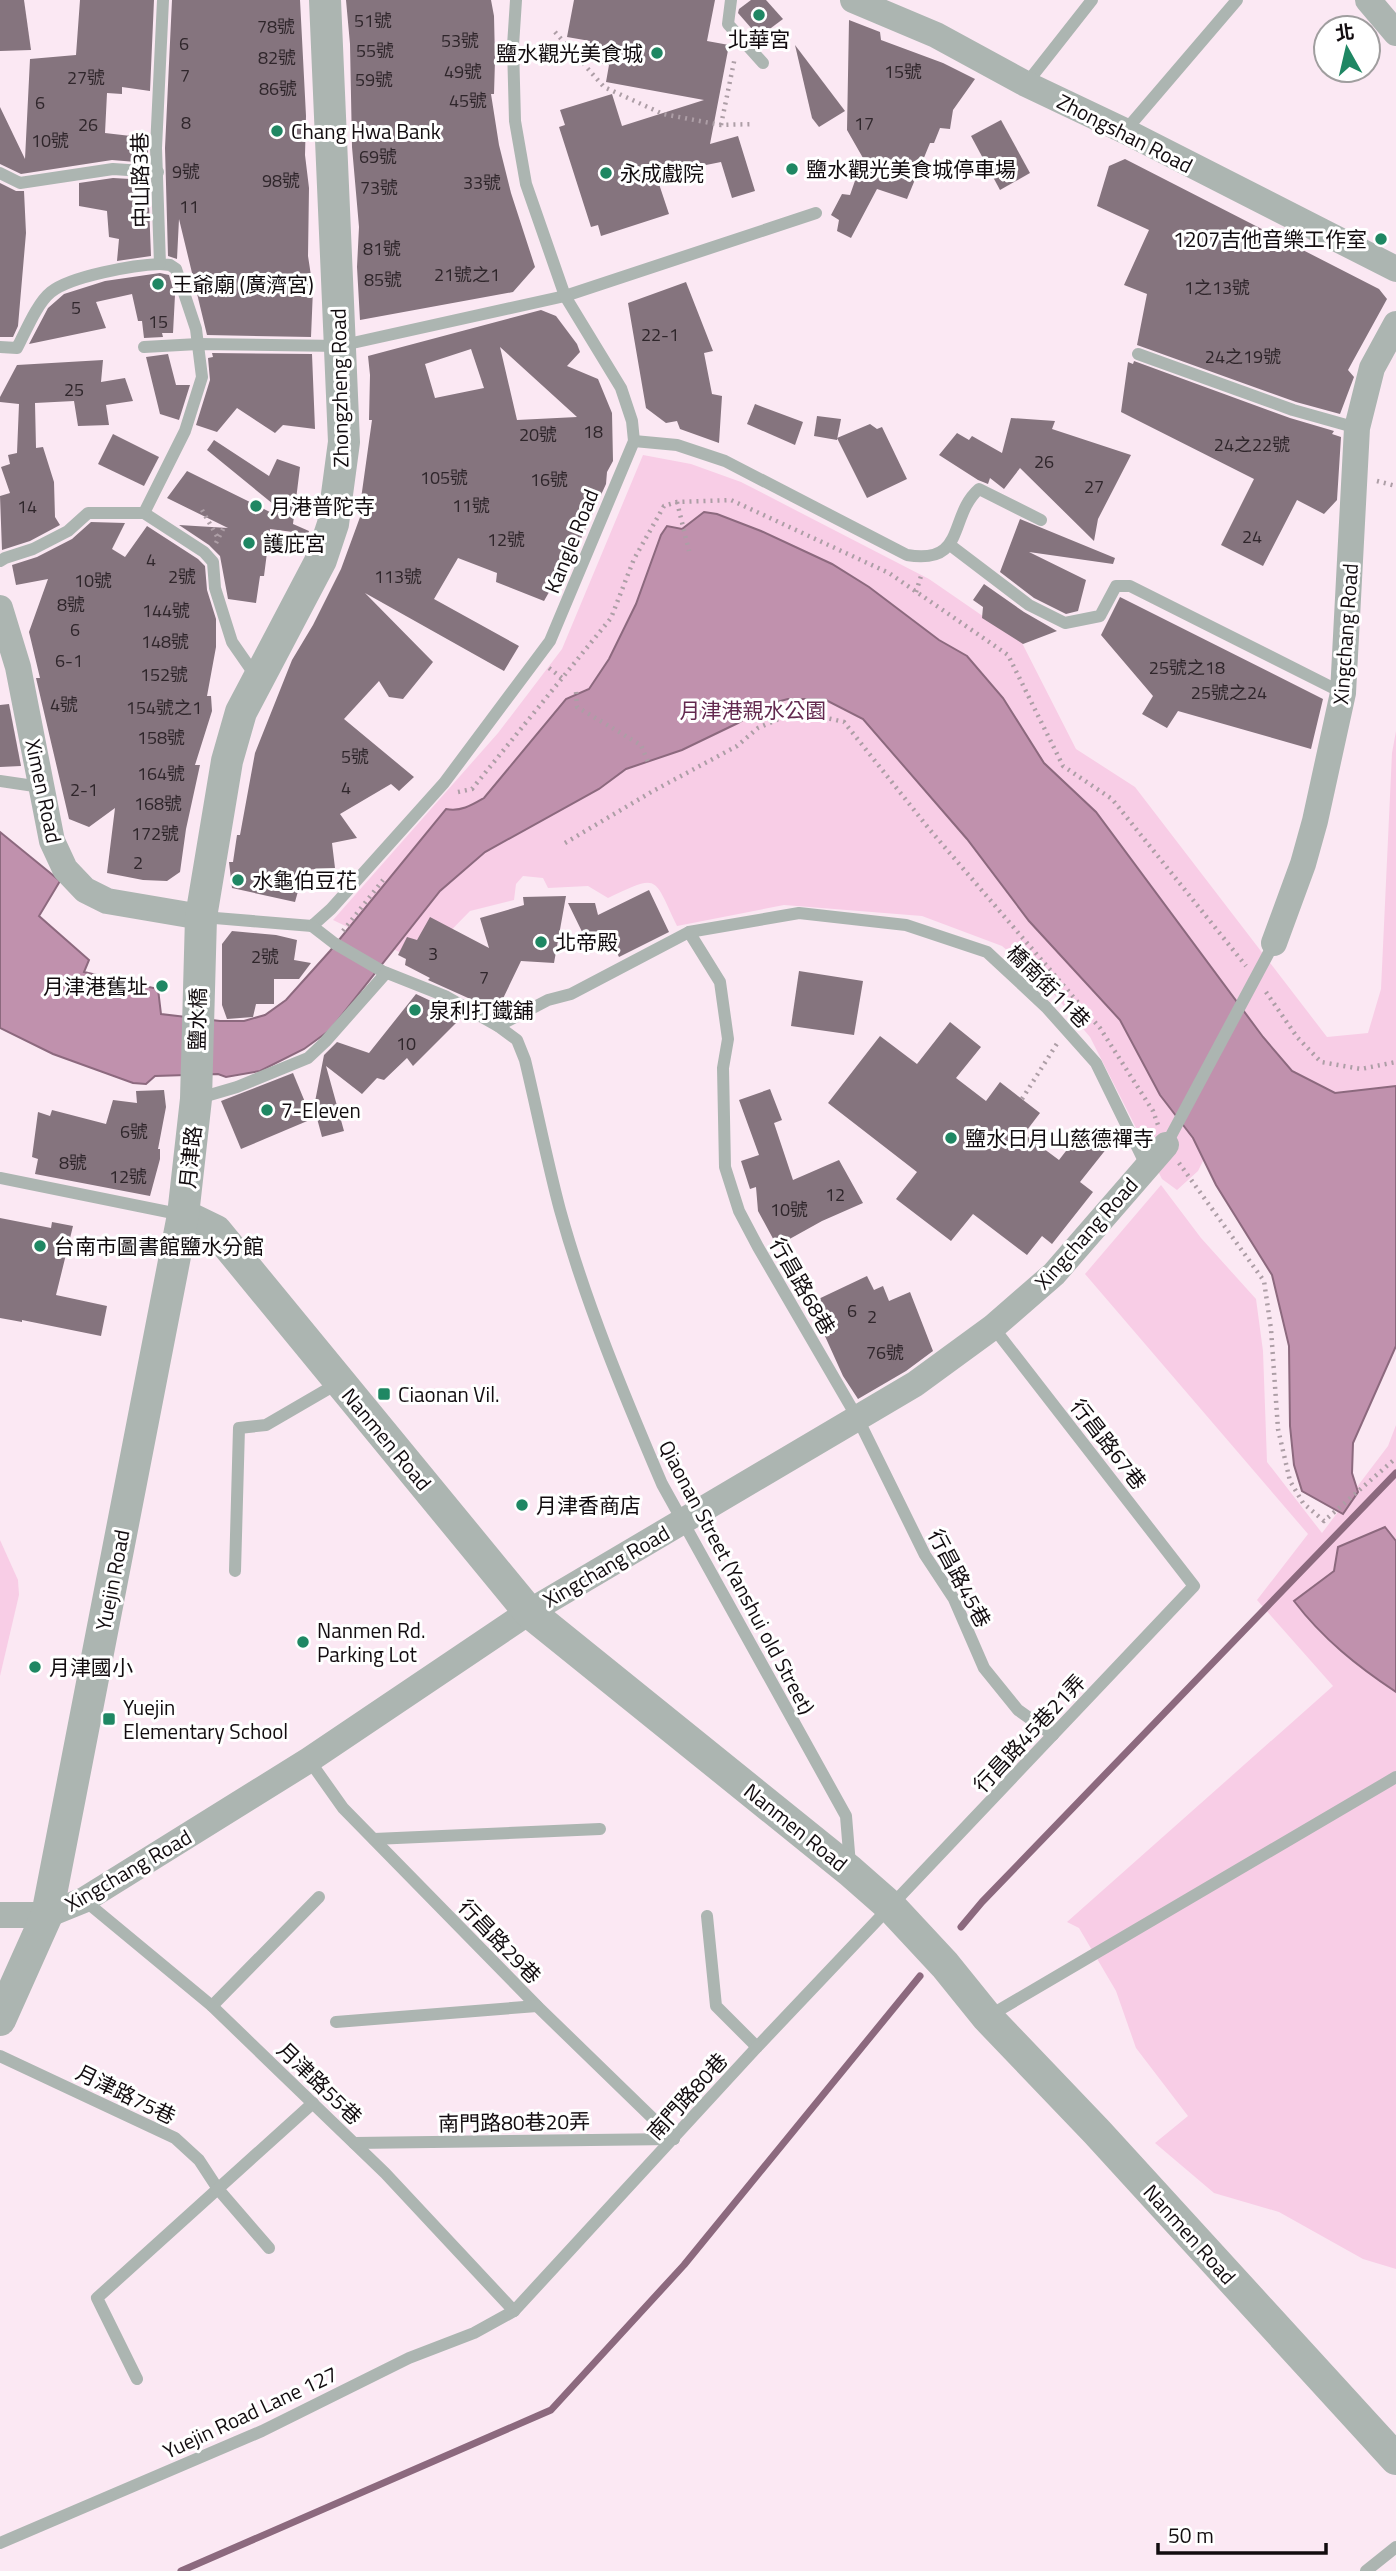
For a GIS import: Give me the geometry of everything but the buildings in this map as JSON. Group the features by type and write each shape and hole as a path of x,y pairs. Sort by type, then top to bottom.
{"street":[{"name":"Zhongzheng Road","path":"200,928 227,761 242,712 257,678 321,560 333,524 344,442 324,0"},
{"path":"1368,0 1396,33"},
{"name":"Zhongshan Road","path":"864,2 936,35 1026,84 1125,131 1396,269"},
{"name":"Xingchang Road","path":"1274,943 1303,864 1315,821 1343,692 1357,428 1372,368 1396,324"},
{"name":"Ximen Road","path":"0,608 18,667 52,841 65,869 85,890 107,901 200,928"},
{"name":"鹽水橋","path":"196,1099 200,928"},
{"name":"月津路","path":"183,1215 196,1099"},
{"name":"Xingchang Road","path":"0,1915 47,1914 84,1900 309,1760 529,1612 915,1384 993,1327 1054,1273 1166,1145"},
{"name":"Nanmen Road","path":"183,1215 216,1231 529,1612 891,1907 945,1965 988,2017 1396,2459"},
{"name":"Yuejin Road","path":"0,2020 47,1914 183,1215"}],"lane":[{"name":"中山路3巷","path":"160,264 156,148 163,0"},
{"path":"516,0 513,84 518,146 526,184 565,296 621,388 632,421 634,441 677,446 725,461 906,555 927,559 950,545 971,496 979,489 1041,520"},
{"path":"731,0 728,24 763,63"},
{"path":"1026,84 1092,0"},
{"path":"1125,131 1237,0"},
{"path":"0,173 20,183 113,169 158,172"},
{"path":"144,346 339,346 565,296 816,213"},
{"path":"0,347 18,348 49,293 70,283 136,265 160,264 176,269 196,329 202,377 185,431 144,513"},
{"path":"1138,354 1293,410 1357,428"},
{"name":"Kangle Road","path":"312,926 324,917 444,783 550,642 634,441"},
{"path":"0,561 33,550 68,531 88,513 144,513 204,552 213,562 215,588 232,642 257,678"},
{"path":"950,545 1029,605 1065,623 1100,616 1116,586 1130,586 1343,692"},
{"path":"0,780 42,787"},
{"name":"橋南街11巷","path":"498,1026 548,1000 571,994 689,932 799,913 906,925 987,952 1046,1007 1097,1063 1147,1167"},
{"path":"200,928 312,926"},
{"name":"Qiaonan Street (Yanshui old Street)","path":"312,926 334,943 384,972 445,996 517,1040 526,1060 560,1211 599,1329 662,1484 846,1816 850,1871"},
{"name":"行昌路68巷","path":"689,932 720,982 728,1039 723,1080 725,1167 739,1211 858,1419"},
{"path":"1166,1145 1274,943"},
{"path":"196,1099 237,1087 308,1058 341,1026 384,972"},
{"path":"0,1178 183,1215"},
{"name":"行昌路67巷","path":"993,1327 1195,1586"},
{"path":"235,1571 239,1428 266,1426 340,1382"},
{"name":"行昌路45巷","path":"858,1419 925,1555 954,1599 984,1668 1018,1710 1053,1735"},
{"name":"行昌路45巷21弄","path":"891,1907 1195,1586"},
{"name":"行昌路29巷","path":"309,1760 343,1808 537,2006 674,2139"},
{"path":"988,2017 1396,1777"},
{"path":"374,1839 600,1829"},
{"path":"212,2006 319,1897"},
{"name":"月津路55巷","path":"84,1900 212,2006 354,2143 514,2311"},
{"name":"南門路80巷","path":"514,2311 757,2047 891,1907"},
{"path":"707,1916 716,2006 757,2047"},
{"path":"335,2021 537,2006"},
{"name":"月津路75巷","path":"0,2056 175,2138 199,2160 218,2189 269,2248"},
{"path":"137,2379 97,2298 313,2103"},
{"name":"南門路80巷20弄","path":"354,2143 674,2139"},
{"name":"Yuejin Road Lane 127","path":"0,2543 262,2431 409,2358 474,2333 514,2311"},
{"path":"1366,2571 1396,2547"}],"path":[{"path":"555,32 604,87 663,114 721,125 754,124"},
{"path":"721,125 739,36"},
{"path":"449,795 471,789 611,618 634,559 664,506 677,502 731,500 889,573 1009,655 1063,766 1112,799 1255,978 1297,1038 1321,1062 1361,1069 1396,1062"},
{"path":"677,502 690,551"},
{"path":"202,510 219,538"},
{"path":"576,692 577,707 641,745 648,762"},
{"path":"565,843 737,746 758,728 797,711 844,722 1004,918 1100,1028 1153,1111 1166,1145 1264,1281 1271,1329 1278,1429 1290,1481 1303,1503 1324,1521 1396,1458"},
{"path":"334,943 383,879"},
{"path":"1022,1099 1068,1030"}],"green space":[{"name":"月津港親水公園","path":"643,455 691,464 741,482 929,579 1022,643 1076,749 1135,787 1327,1037 1368,1033 1381,989 1392,753 1396,731 1396,1101 1343,1106 1259,1049 1198,1171 1177,1190 1162,1179 1090,1037 1041,979 1002,946 922,916 784,905 677,926 663,897 653,884 637,885 608,898 588,886 548,888 543,878 523,876 516,884 514,900 470,911 420,962 333,920 498,733 562,649"},
{"path":"1161,1185 1201,1238 1256,1299 1263,1351 1267,1462 1322,1533 1388,1446 1396,1425 1396,2269 1363,2259 1279,2212 1214,2193 1155,2143 1188,2116 1136,2048 1116,1991 1079,1928 1067,1922 1333,1686 1257,1600 1308,1534 1085,1274"},
{"path":"0,1540 18,1580 19,1595 0,1676"}],"shaded area":[{"path":"704,512 717,514 761,531 832,564 869,587 939,640 967,656 1003,698 1044,763 1096,812 1263,1037 1292,1071 1335,1093 1396,1086 1396,1346 1353,1443 1352,1473 1358,1492 1343,1514 1302,1491 1294,1465 1290,1426 1289,1346 1272,1275 1216,1185 1193,1138 1160,1095 1120,1020 1029,921 967,839 863,719 824,699 788,699 769,704 738,723 682,750 626,769 599,789 485,852 440,891 330,1030 304,1049 260,1071 226,1077 218,1074 155,1076 146,1084 133,1083 53,1054 0,1028 0,832 60,881 39,916 89,960 84,972 158,989 161,1014 220,1021 244,1021 265,1015 286,1000 330,951 446,809 461,809 484,798 566,699 589,689 609,659 636,604 661,535 667,526 682,529"},
{"path":"1385,1527 1396,1541 1396,1692 1341,1651 1294,1601 1334,1571 1338,1547"}],"waterway":[{"path":"961,1927 982,1902 1396,1473"},
{"path":"181,2571 551,2410 684,2265 920,1976"}],"place":[{"name":"北華宮","path":"759,15"},
{"name":"鹽水觀光美食城","path":"657,53"},
{"name":"Chang Hwa Bank","path":"277,131"},
{"name":"鹽水觀光美食城停車場","path":"792,169"},
{"name":"永成戲院","path":"606,173"},
{"name":"1207吉他音樂工作室","path":"1381,239"},
{"name":"王爺廟 (廣濟宮)","path":"158,284"},
{"name":"月港普陀寺","path":"256,506"},
{"name":"護庇宮","path":"249,543"},
{"name":"水龜伯豆花","path":"238,880"},
{"name":"北帝殿","path":"541,942"},
{"name":"月津港舊址","path":"162,986"},
{"name":"泉利打鐵舖","path":"415,1010"},
{"name":"7-Eleven","path":"267,1110"},
{"name":"鹽水日月山慈德禪寺","path":"951,1138"},
{"name":"台南市圖書館鹽水分館","path":"40,1246"},
{"name":"Ciaonan Vil.","path":"384,1394"},
{"name":"月津香商店","path":"522,1505"},
{"name":"Nanmen Rd. Parking Lot","path":"303,1642"},
{"name":"月津國小","path":"35,1667"},
{"name":"Yuejin Elementary School","path":"109,1719"}]}
